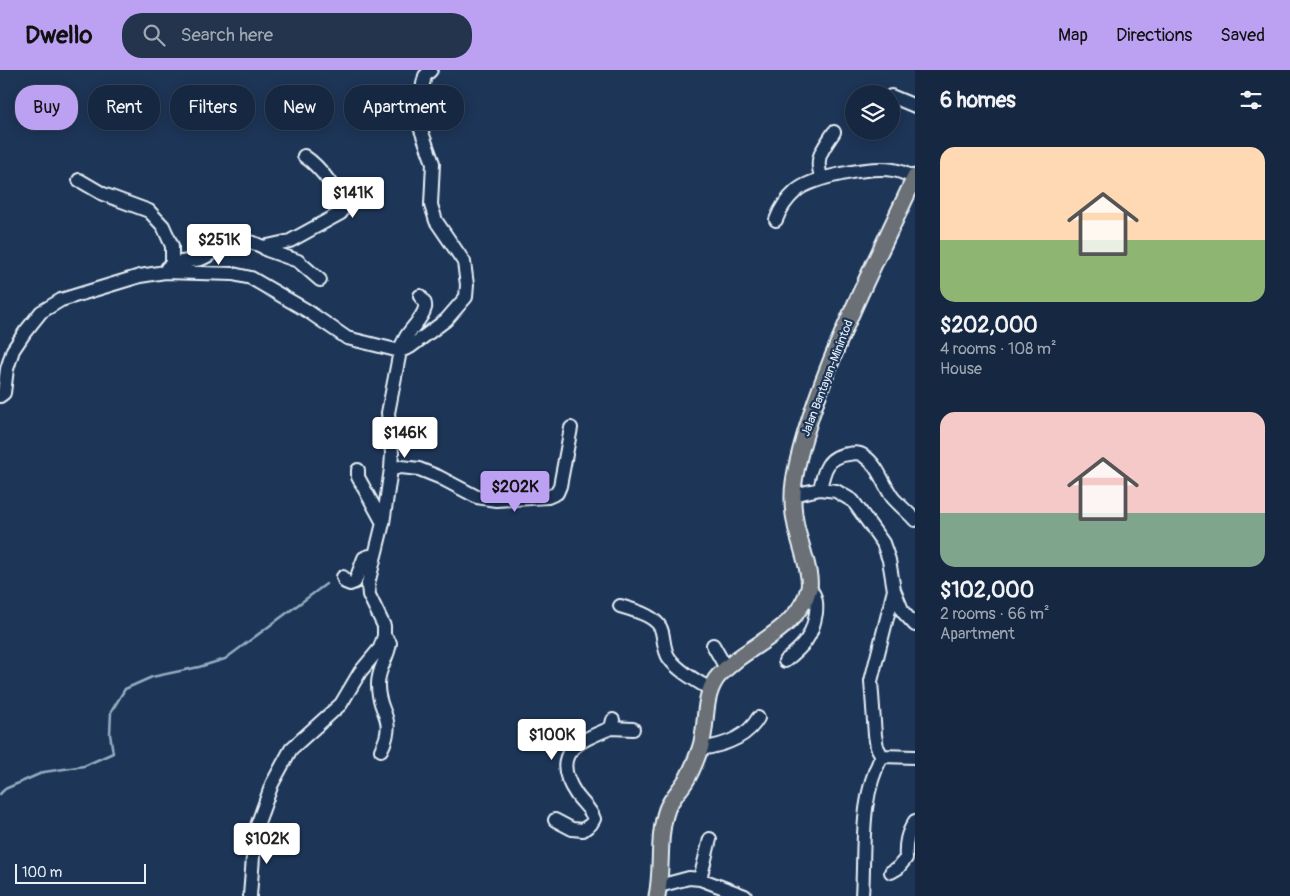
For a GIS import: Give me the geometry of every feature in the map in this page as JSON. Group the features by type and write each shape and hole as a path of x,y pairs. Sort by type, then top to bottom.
{"main road":[{"name":"Jalan Bantayan-Minintod","path":"809,588 806,559 795,524 793,495 794,481 804,434 825,375 863,287 915,178"},
{"path":"658,891 660,842 666,813 686,779 700,749 704,730 706,703 710,689 716,678 726,668 788,622 802,604 809,588"}],"street":[{"path":"168,268 232,274 251,278 306,310 347,338 400,351 410,347 446,320 466,297 467,285 464,262 436,221 431,205 434,163 420,127 419,119 423,84 425,76 431,70"},
{"path":"900,100 915,106"},
{"path":"822,178 818,167 820,153 834,132"},
{"path":"263,247 290,241 341,212 342,207 334,188 314,163 304,156"},
{"path":"776,220 784,204 797,190 822,178 882,169 893,170 915,178"},
{"path":"79,180 103,194 149,211 163,226 172,246 168,268"},
{"path":"0,396 4,393 7,370 13,350 41,312 61,300 201,259 228,243 236,241 254,243 267,250 298,261 320,280"},
{"path":"250,896 255,831 272,784 290,750 341,704 360,672 380,648 384,636 384,626 369,596 368,584 383,523 391,469 392,454 388,413 402,342 425,308 420,296"},
{"path":"391,469 401,467 419,469 477,497 496,500 548,498 557,493 560,486 571,428"},
{"path":"820,489 827,464 841,454 855,453 864,456 881,475 891,496 915,520"},
{"path":"358,470 358,477 383,523"},
{"path":"793,495 820,489 836,491 853,501 884,543 894,590 903,612 915,625"},
{"path":"343,577 345,582 350,584 355,582 364,558 375,556"},
{"path":"785,661 803,645 813,631 816,607 815,596 809,588"},
{"path":"882,756 874,735 871,680 894,590"},
{"path":"620,606 638,611 655,621 662,628 666,654 670,660 710,689"},
{"path":"381,750 389,731 378,685 380,669 389,650 390,643 384,636"},
{"path":"713,645 726,668"},
{"path":"700,749 716,747 741,735 753,726 758,718"},
{"path":"555,820 572,828 583,830 594,819 592,813 570,784 565,764 566,756 573,747 583,739 612,724 633,729"},
{"path":"882,756 915,757"},
{"path":"862,896 868,794 882,756"},
{"path":"891,872 898,868 906,858 907,834 915,821"},
{"path":"700,878 710,839"},
{"path":"658,891 689,878 700,878 745,896"}],"waterway":[{"path":"0,794 5,789 44,772 84,766 113,753 110,734 111,712 125,689 152,677 199,667 225,659 326,584"}]}
